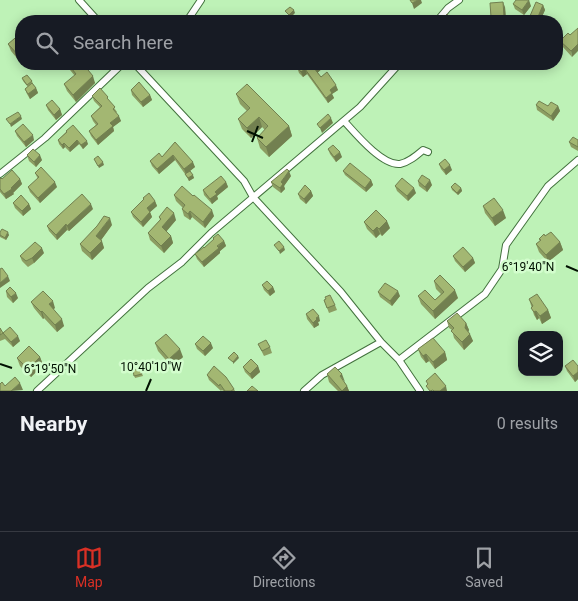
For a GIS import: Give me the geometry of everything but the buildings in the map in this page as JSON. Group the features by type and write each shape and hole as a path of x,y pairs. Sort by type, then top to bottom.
{"street":[{"path":"78,0 92,15"},
{"path":"191,15 201,0"},
{"path":"442,15 459,0"},
{"path":"0,174 45,138 116,70"},
{"path":"141,70 244,181 253,197 341,292 398,360 420,391"},
{"path":"37,391 148,288 182,262 253,197 360,107 394,70"},
{"path":"344,121 370,148 383,158 397,164 409,161 423,150 428,152"},
{"path":"398,360 485,294 502,270 506,246 548,186 578,160"},
{"path":"304,391 322,376 381,342"}]}
